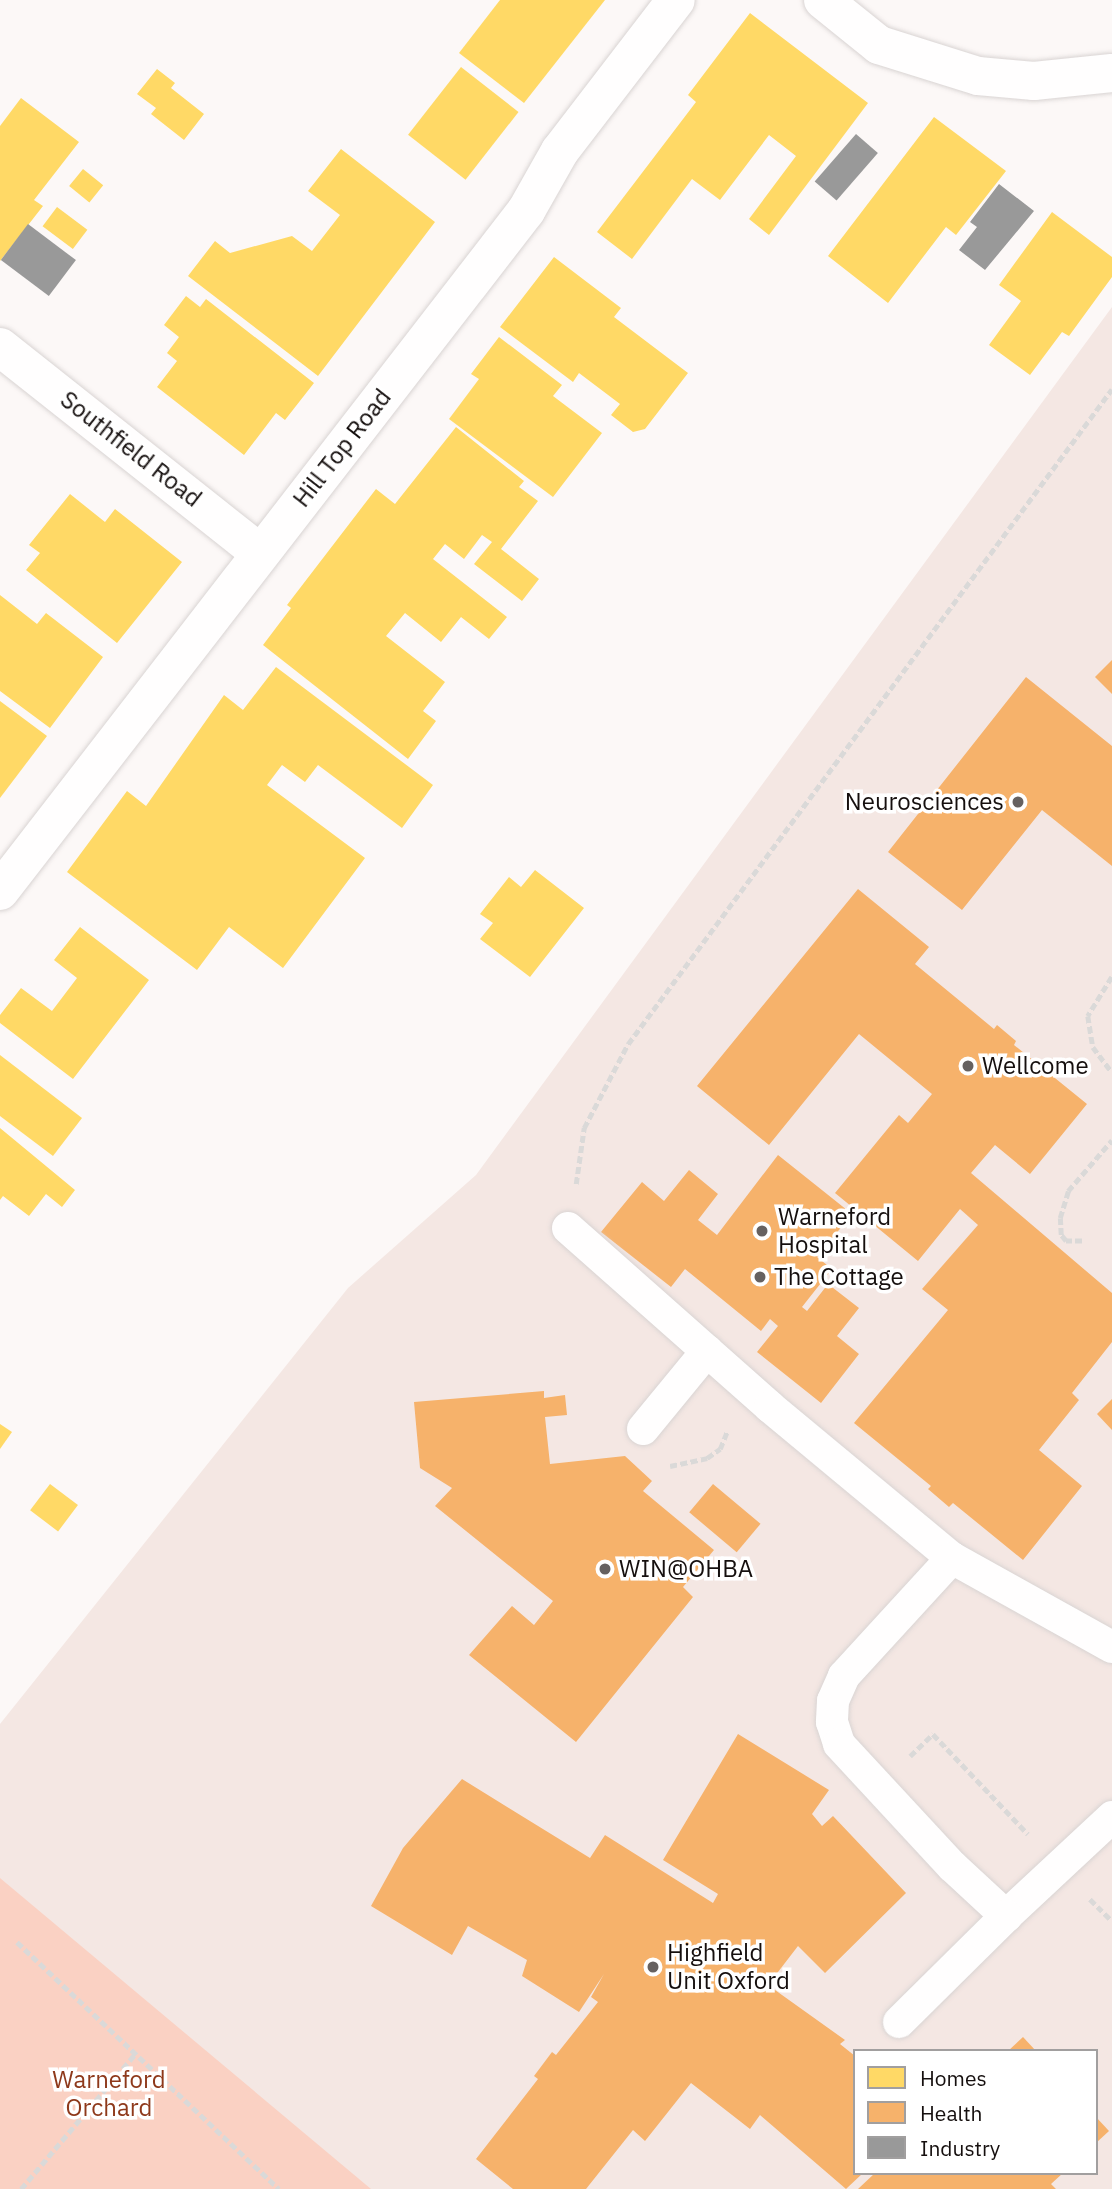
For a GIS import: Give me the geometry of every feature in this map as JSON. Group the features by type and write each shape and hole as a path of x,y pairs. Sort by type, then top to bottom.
{"street":[{"name":"Hill Top Road","path":"0,891 526,211 560,151 677,0"},
{"path":"823,0 878,45 978,76 1034,81 1112,73"},
{"name":"Southfield Road","path":"0,347 260,553"}],"lane":[{"path":"568,1228 707,1351 952,1558 1112,1647"},
{"path":"643,1429 707,1351"},
{"path":"952,1558 844,1676 833,1701 832,1722 839,1744 952,1866 1006,1916"},
{"path":"899,2022 1006,1916 1112,1817"}],"path":[{"path":"568,1228 584,1128 628,1044 1112,389"},
{"path":"1112,977 1088,1016 1093,1046 1112,1072"},
{"path":"1082,1241 1066,1241 1061,1235 1060,1218 1068,1191 1112,1140"},
{"path":"659,1468 707,1458 720,1449 730,1427 737,1427"},
{"path":"907,1759 933,1734 1031,1838"},
{"path":"1087,1895 1112,1920"},
{"path":"17,1942 279,2189"},
{"path":"20,2189 135,2054"}],"shaded area":[{"name":"Warneford Hospital","path":"1112,307 1112,2189 105,2189 0,2098 0,1724 348,1288 476,1175"}],"green space":[{"name":"Warneford Orchard","path":"0,1878 371,2189 0,2189"}],"building: Homes":[{"path":"500,0 605,0 524,103 459,53"},
{"path":"750,13 868,103 769,235 749,219 796,156 769,135 720,200 692,179 632,259 597,232 696,102 688,95"},
{"path":"461,67 519,112 466,180 408,135"},
{"path":"157,69 175,83 171,88 204,114 184,140 151,114 156,108 137,94"},
{"path":"21,98 79,142 34,200 43,206 0,261 0,126"},
{"path":"934,117 1006,171 956,235 946,227 888,303 828,256"},
{"path":"341,149 435,222 318,376 188,276 215,241 230,253 292,236 312,251 340,215 308,191"},
{"path":"83,169 103,185 89,202 69,186"},
{"path":"57,207 87,230 73,249 43,226"},
{"path":"1052,212 1112,257 1112,277 1069,336 1062,332 1030,375 989,345 1021,301 999,285"},
{"path":"554,257 621,308 614,317 688,373 645,429 633,432 611,415 620,404 579,373 573,382 500,327"},
{"path":"186,296 200,307 206,299 314,383 285,420 276,413 244,455 157,387 177,361 167,353 179,337 164,325"},
{"path":"499,337 562,385 553,396 602,433 553,497 449,419 479,379 471,374"},
{"path":"456,427 524,481 519,487 538,501 501,549 539,579 522,601 474,564 492,542 482,535 464,559 445,544 433,559 507,617 489,639 461,617 441,642 405,613 386,636 445,682 423,711 436,721 408,759 263,645 291,608 287,605 376,489 395,504"},
{"path":"70,494 105,522 115,509 182,562 117,643 26,570 40,553 29,545"},
{"path":"0,595 37,624 46,613 103,657 50,728 0,691"},
{"path":"276,667 433,785 402,828 318,765 305,782 282,765 267,785 365,858 283,968 229,927 197,970 67,872 127,791 146,806 224,695 243,710"},
{"path":"0,701 47,736 0,798"},
{"path":"535,870 584,908 530,977 480,939 493,923 480,914 509,877 521,887"},
{"path":"80,927 149,980 73,1079 0,1023 0,1015 21,988 52,1011 77,978 54,960"},
{"path":"0,1055 82,1118 53,1156 0,1116"},
{"path":"0,1128 75,1190 62,1207 46,1194 29,1216 3,1196 0,1200"},
{"path":"0,1424 12,1432 0,1449"},
{"path":"50,1484 78,1505 58,1531 30,1510"}],"building: Health":[{"path":"1112,660 1112,694 1095,677"},
{"name":"Neurosciences","path":"1026,677 1112,746 1112,866 1042,810 962,910 888,852"},
{"path":"858,889 929,947 915,964 994,1029 997,1025 1016,1041 1014,1045 1087,1104 1030,1174 995,1145 971,1173 1112,1293 1112,1342 1072,1393 1079,1400 1039,1450 1082,1486 1023,1560 953,1503 949,1507 928,1489 931,1486 854,1423 948,1310 922,1289 978,1225 960,1209 918,1261 835,1193 899,1115 908,1123 932,1094 859,1034 769,1145 697,1086"},
{"name":"The Cottage","path":"778,1155 852,1214 817,1257 832,1269 802,1307 807,1311 828,1284 859,1308 837,1336 859,1354 821,1403 757,1352 778,1326 770,1319 761,1331 685,1269 671,1287 601,1232 642,1182 664,1201 689,1170 718,1194 698,1220 717,1235"},
{"name":"WIN@OHBA","path":"544,1391 544,1398 565,1395 567,1415 545,1417 550,1464 625,1456 652,1481 643,1491 714,1550 683,1587 693,1597 576,1742 469,1655 512,1606 534,1625 553,1601 435,1506 452,1488 420,1468 414,1402"},
{"path":"1112,1399 1112,1430 1097,1414"},
{"path":"713,1484 760,1524 737,1552 689,1512"},
{"name":"Highfield Unit Oxford","path":"738,1734 829,1790 812,1814 822,1826 833,1816 906,1893 825,1973 798,1946 768,1985 845,2040 840,2044 853,2054 853,2175 861,2175 846,2189 760,2115 750,2129 691,2083 645,2141 633,2130 586,2189 513,2189 476,2159 538,2079 534,2076 552,2052 556,2055 598,2002 591,1997 604,1974 579,2012 522,1976 527,1960 468,1926 452,1955 371,1906 403,1848 462,1779 590,1858 605,1835 713,1903 718,1894 663,1860"},
{"path":"1023,2037 1034,2049 1010,2049"},
{"path":"1098,2119 1109,2131 1098,2141"},
{"path":"873,2175 1061,2175 1051,2184 1056,2189 858,2189"}],"building: Industry":[{"path":"856,134 878,153 837,201 815,182"},
{"path":"999,184 1034,211 985,270 959,250 977,227 970,222"},
{"path":"28,224 76,260 49,296 1,260"}],"place":[{"name":"Neurosciences","path":"1018,802"},
{"name":"Wellcome","path":"968,1066"},
{"name":"Warneford Hospital","path":"762,1231"},
{"name":"The Cottage","path":"760,1277"},
{"name":"WIN@OHBA","path":"605,1569"},
{"name":"Highfield Unit Oxford","path":"653,1967"}]}
